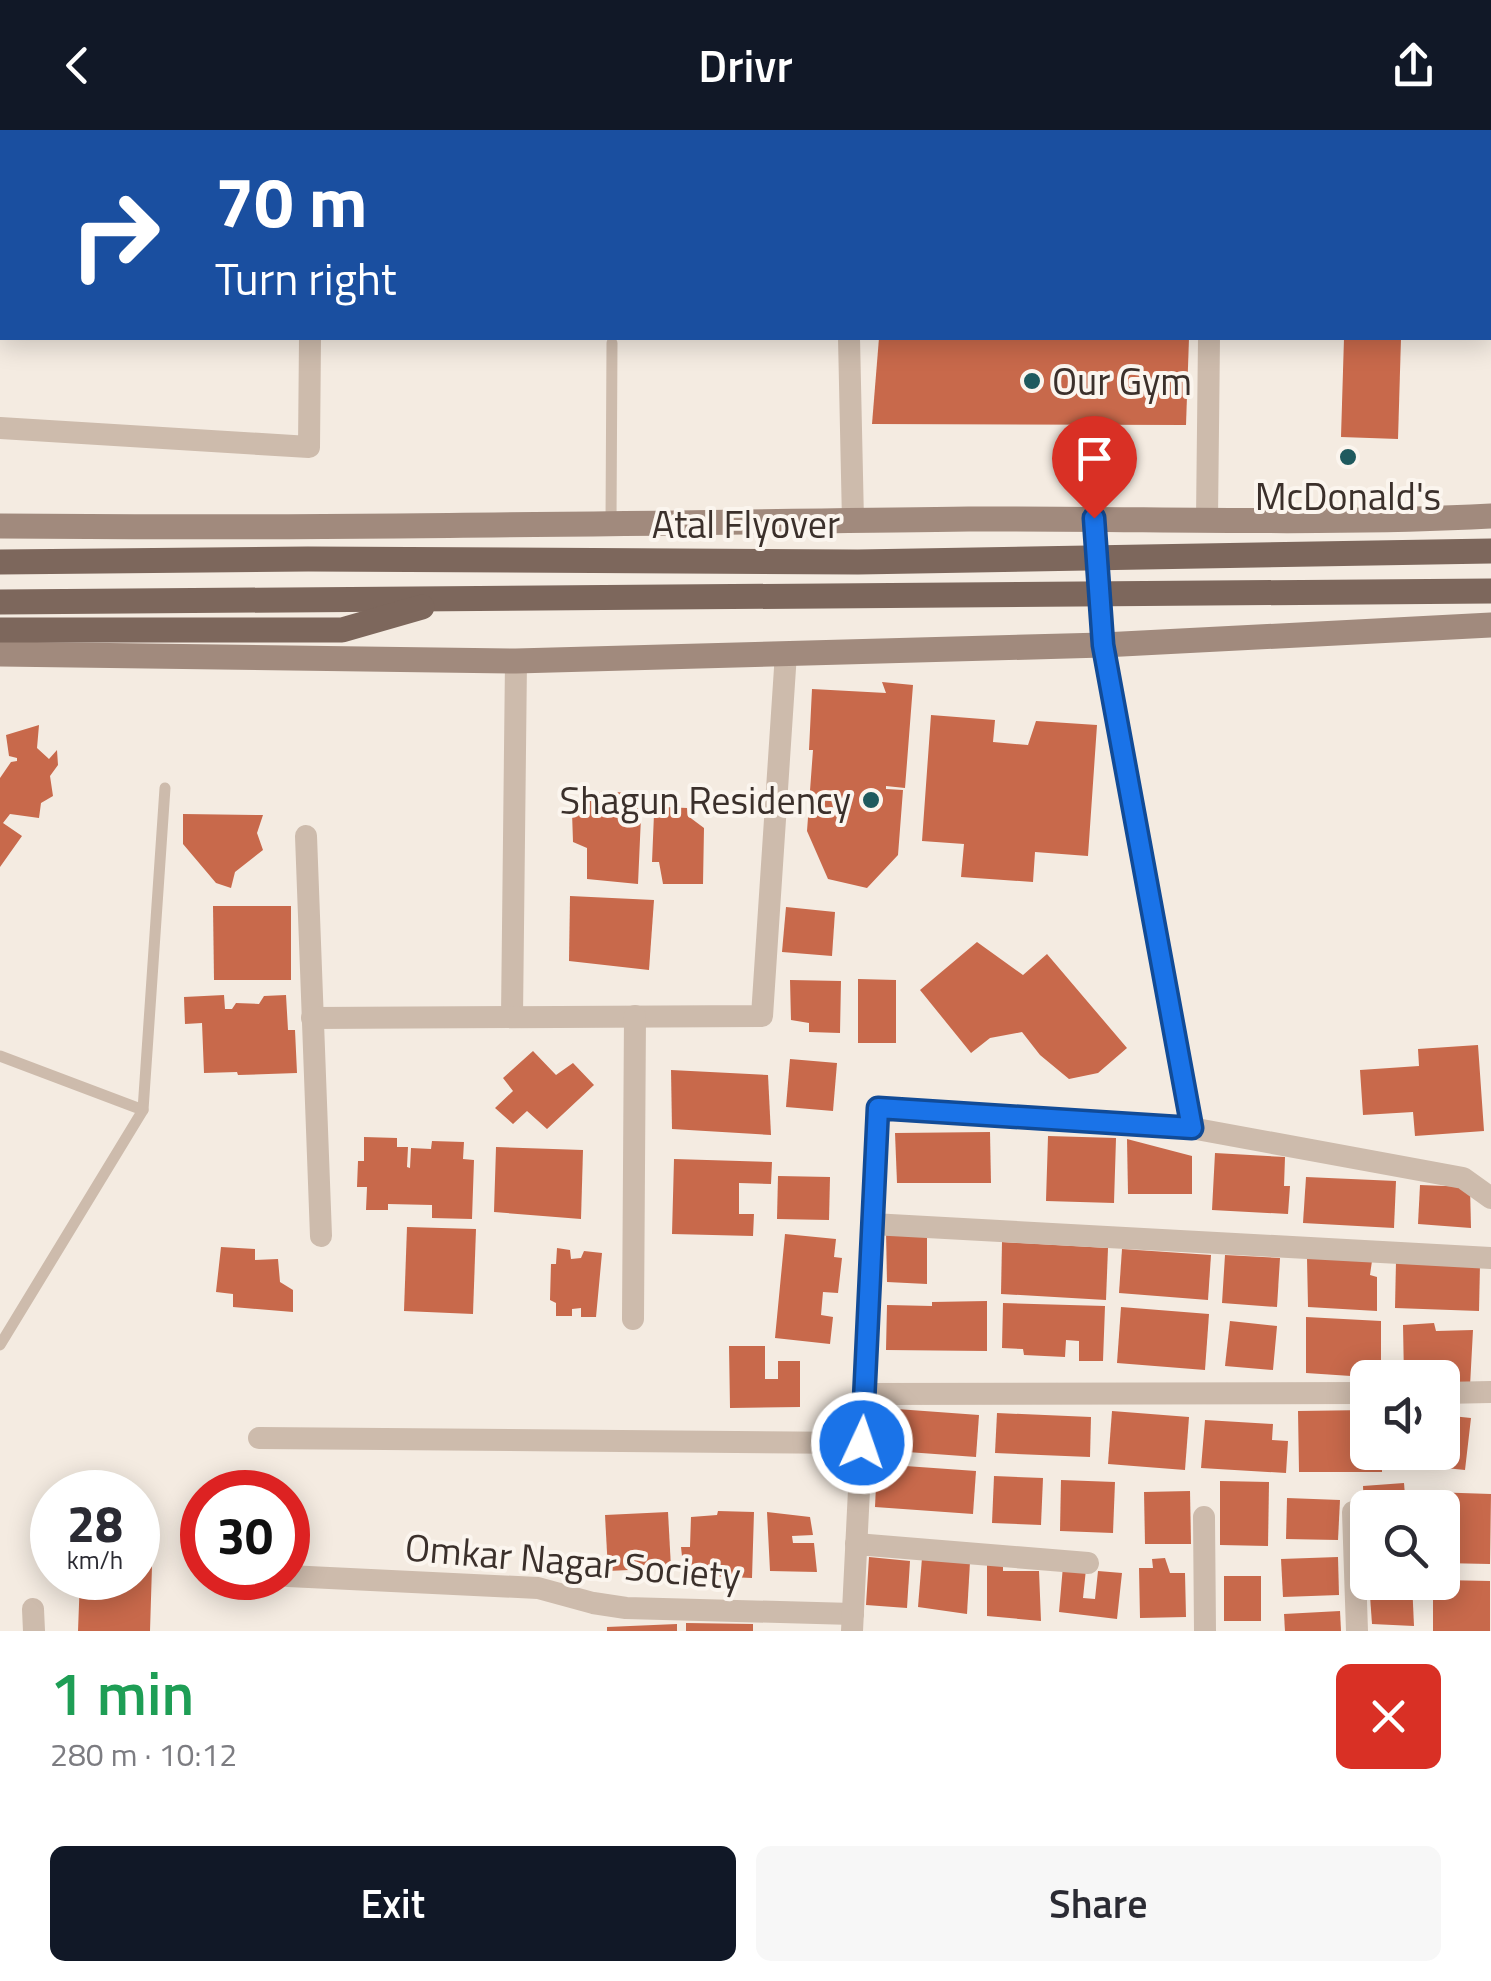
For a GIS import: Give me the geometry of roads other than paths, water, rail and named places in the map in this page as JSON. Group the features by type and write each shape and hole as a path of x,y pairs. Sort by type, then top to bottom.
{"main road":[{"name":"Atal Flyover","path":"0,562 858,562 1491,551"},
{"name":"Atal Flyover","path":"0,602 1491,591"},
{"path":"0,630 342,630 446,599"}],"street":[{"path":"0,428 309,447 310,340"},
{"path":"849,340 853,520"},
{"path":"1206,519 1209,340"},
{"path":"0,526 269,528 1094,518 1405,520 1491,516"},
{"path":"1094,518 1103,645 1192,1128"},
{"path":"0,654 516,661 1103,645 1491,626"},
{"path":"312,1018 762,1016 786,653"},
{"path":"512,1017 516,661"},
{"path":"306,836 321,1236"},
{"path":"633,1319 635,1016"},
{"path":"852,1622 878,1108 1192,1128 1463,1178 1491,1198"},
{"path":"872,1224 1491,1258"},
{"path":"1460,1392 1491,1392"},
{"path":"864,1394 1350,1393"},
{"path":"258,1438 862,1443"},
{"path":"1204,1517 1205,1631"},
{"path":"856,1544 1088,1563"},
{"name":"Omkar Nagar Society","path":"310,1577 538,1588 626,1608 852,1622"},
{"path":"1355,1600 1356,1631"}],"lane":[{"path":"611,523 612,344"},
{"path":"0,1345 144,1110 165,788"},
{"path":"0,1056 144,1110"}],"place":[{"name":"Our Gym","path":"1032,381"},
{"name":"McDonald's","path":"1348,457"},
{"name":"Shagun Residency","path":"871,800"}]}
